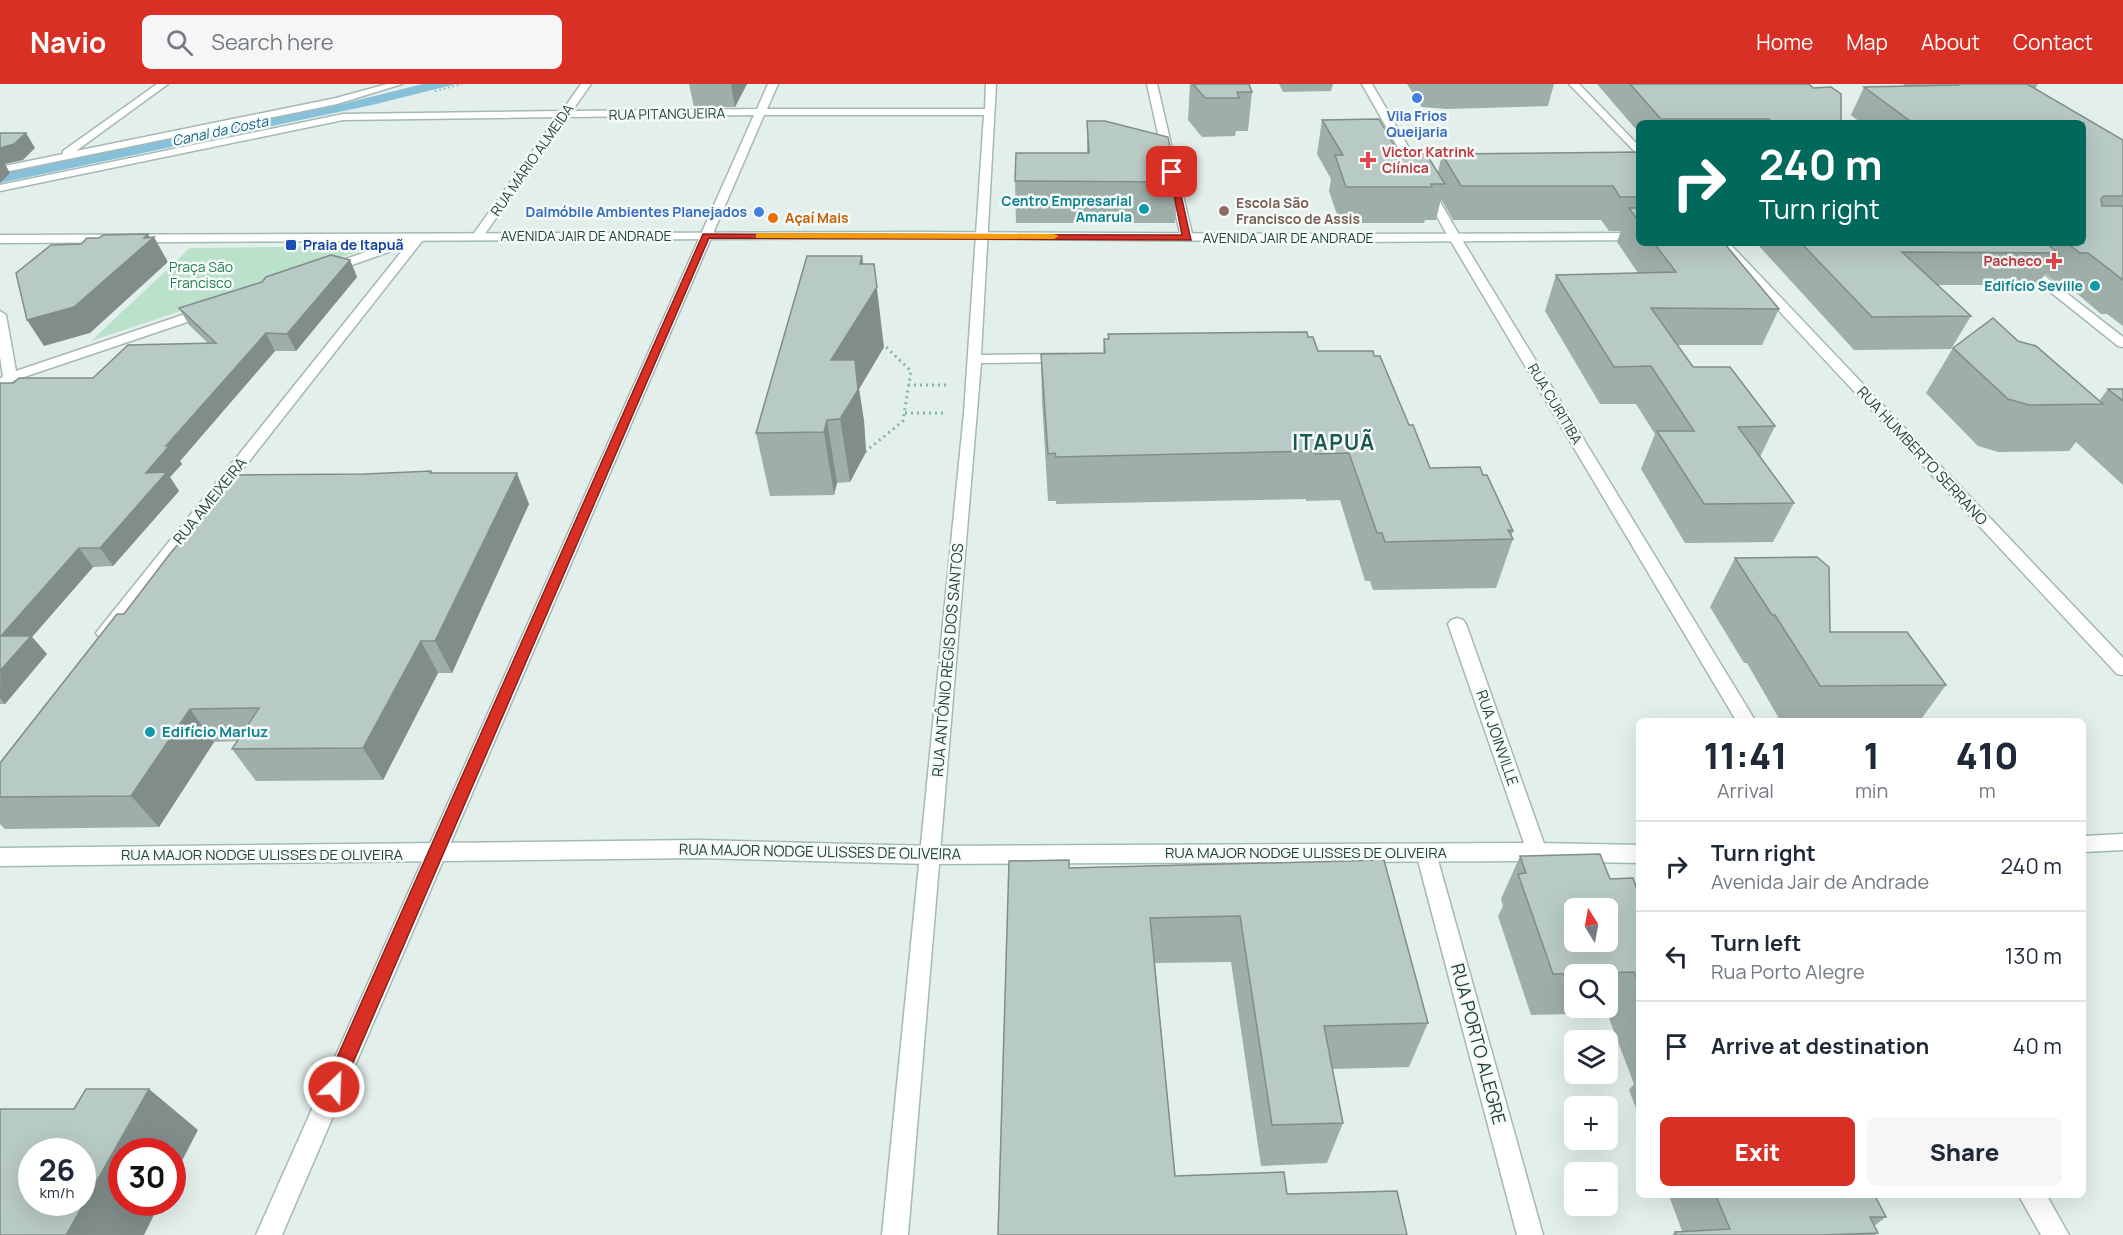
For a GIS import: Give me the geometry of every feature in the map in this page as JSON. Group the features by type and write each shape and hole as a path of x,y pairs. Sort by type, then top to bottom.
{"street":[{"path":"60,158 163,84"},
{"path":"337,101 356,84"},
{"path":"0,170 337,101 397,84"},
{"name":"RUA MÁRIO ALMEIDA","path":"478,236 586,84"},
{"path":"269,1235 773,84"},
{"name":"RUA ANTÔNIO RÉGIS DOS SANTOS","path":"895,1235 973,386 990,84"},
{"path":"1152,84 1187,238"},
{"name":"RUA CURITIBA","path":"1367,84 1455,238 1745,718"},
{"path":"1574,84 1636,150"},
{"name":"RUA PITANGUEIRA","path":"0,188 346,116 989,112"},
{"name":"AVENIDA JAIR DE ANDRADE","path":"0,239 478,236 1187,238 1636,236"},
{"path":"321,272 419,238"},
{"name":"RUA AMEIXEIRA","path":"96,645 419,238"},
{"name":"RUA HUMBERTO SERRANO","path":"1725,246 2123,669"},
{"path":"1999,246 2123,343"},
{"path":"0,315 5,382 221,306"},
{"path":"975,359 1083,358"},
{"name":"RUA JOINVILLE","path":"1457,624 1537,852"},
{"path":"2086,844 2123,842"},
{"name":"RUA MAJOR NODGE ULISSES DE OLIVEIRA","path":"0,857 698,849 930,855 1537,852 1636,855"},
{"name":"RUA PORTO ALEGRE","path":"1426,853 1530,1235"},
{"path":"2033,1198 2056,1235"}],"path":[{"path":"865,452 903,421 911,370 886,347"},
{"path":"908,385 973,386"},
{"path":"904,413 970,413"}],"green space":[{"name":"Praça São Francisco","path":"375,246 91,341 190,248"}],"water":[{"name":"Canal da Costa","path":"423,84 456,84 372,105 0,183 0,174 342,104"}],"building":[{"path":"1193,84 1249,84 1252,92 1237,92 1239,98 1205,98"},
{"path":"1630,84 1809,84 1813,88 1831,87 1841,94 1841,120 1661,119"},
{"path":"2027,84 2123,140 2123,196 2104,196 2101,199 2102,206 2123,206 2123,280 2088,253 2080,253 2071,246 2086,246 2086,120 1909,120 1864,87"},
{"path":"1379,119 1398,152 1425,152 1445,184 1431,184 1432,187 1346,187 1335,155 1343,155 1322,120"},
{"path":"1087,121 1105,121 1168,137 1178,182 1015,181 1016,153 1089,153"},
{"path":"0,133 26,133 14,144 0,148"},
{"path":"1636,152 1636,197 1620,197 1613,186 1461,186 1442,154"},
{"path":"1629,208 1636,208 1636,218"},
{"path":"148,234 144,238 154,237 74,307 27,320 16,273 51,245 81,244 87,238 99,238 103,235"},
{"path":"1656,246 1726,246 1779,309 1651,308 1693,367 1730,367 1775,426 1738,427 1794,503 1704,504 1657,431 1694,431 1651,366 1614,367 1556,275 1676,272"},
{"path":"1804,246 2050,246 2058,253 1902,252 1971,316 1872,317"},
{"path":"331,255 350,260 287,334 266,333 166,446 170,445 146,473 167,472 100,548 79,548 1,636 31,636 0,671 0,383 13,383 19,378 93,378 128,345 216,343 179,308 262,282 266,277"},
{"path":"807,256 862,256 860,264 874,264 877,287 831,360 855,360 858,390 840,419 827,420 824,432 756,433"},
{"path":"1993,318 2018,341 2036,346 2103,404 2029,405 2008,399 1953,348"},
{"path":"1307,332 1308,337 1313,337 1318,351 1373,351 1374,356 1380,356 1409,425 1413,425 1430,468 1480,467 1483,475 1487,475 1513,531 1508,530 1513,539 1385,542 1382,533 1377,533 1349,453 1315,454 1314,451 1056,457 1055,453 1048,454 1041,354 1105,353 1104,339 1109,339 1108,334"},
{"path":"2108,389 2123,389 2123,401"},
{"path":"431,471 430,473 517,473 435,641 421,641 363,748 232,749 259,708 190,709 131,796 0,797 0,763 117,614 124,614 169,555 236,475"},
{"path":"1817,557 1829,567 1830,632 1907,632 1946,685 1820,686 1735,558"},
{"path":"1600,854 1610,879 1633,878 1636,886 1636,977 1634,972 1618,972 1618,964 1564,964 1564,974 1553,974 1518,874 1526,873 1520,856"},
{"path":"1069,860 1069,868 1384,860 1428,1023 1324,1026 1343,1123 1272,1125 1240,916 1150,918 1175,1176 1284,1172 1287,1194 1397,1191 1407,1235 998,1235 1009,861"},
{"path":"86,1089 149,1089 121,1138 108,1138 108,1161 96,1182 96,1138 18,1138 18,1216 77,1216 66,1235 0,1235 0,1109 74,1109"},
{"path":"1717,1198 1876,1198 1886,1217 1870,1217 1878,1233 1676,1235 1675,1232 1730,1229"}],"slow traffic":[{"path":"759,236 1054,236"}],"place":[{"name":"Vila Frios Queijaria","path":"1417,98"},
{"name":"Victor Katrink Clínica","path":"1368,160"},
{"name":"Centro Empresarial Amarula","path":"1144,209"},
{"name":"Escola São Francisco de Assis","path":"1224,211"},
{"name":"Dalmóbile Ambientes Planejados","path":"759,212"},
{"name":"Açaí Mais","path":"773,218"},
{"name":"Praia de Itapuã","path":"291,245"},
{"name":"Pacheco","path":"2054,261"},
{"name":"Edifício Seville","path":"2095,286"},
{"name":"Edifício Marluz","path":"150,732"}],"district":[{"name":"ITAPUÃ","path":"1334,443"}],"route":[{"path":"334,1087 706,236 1187,238 1172,172"}]}
